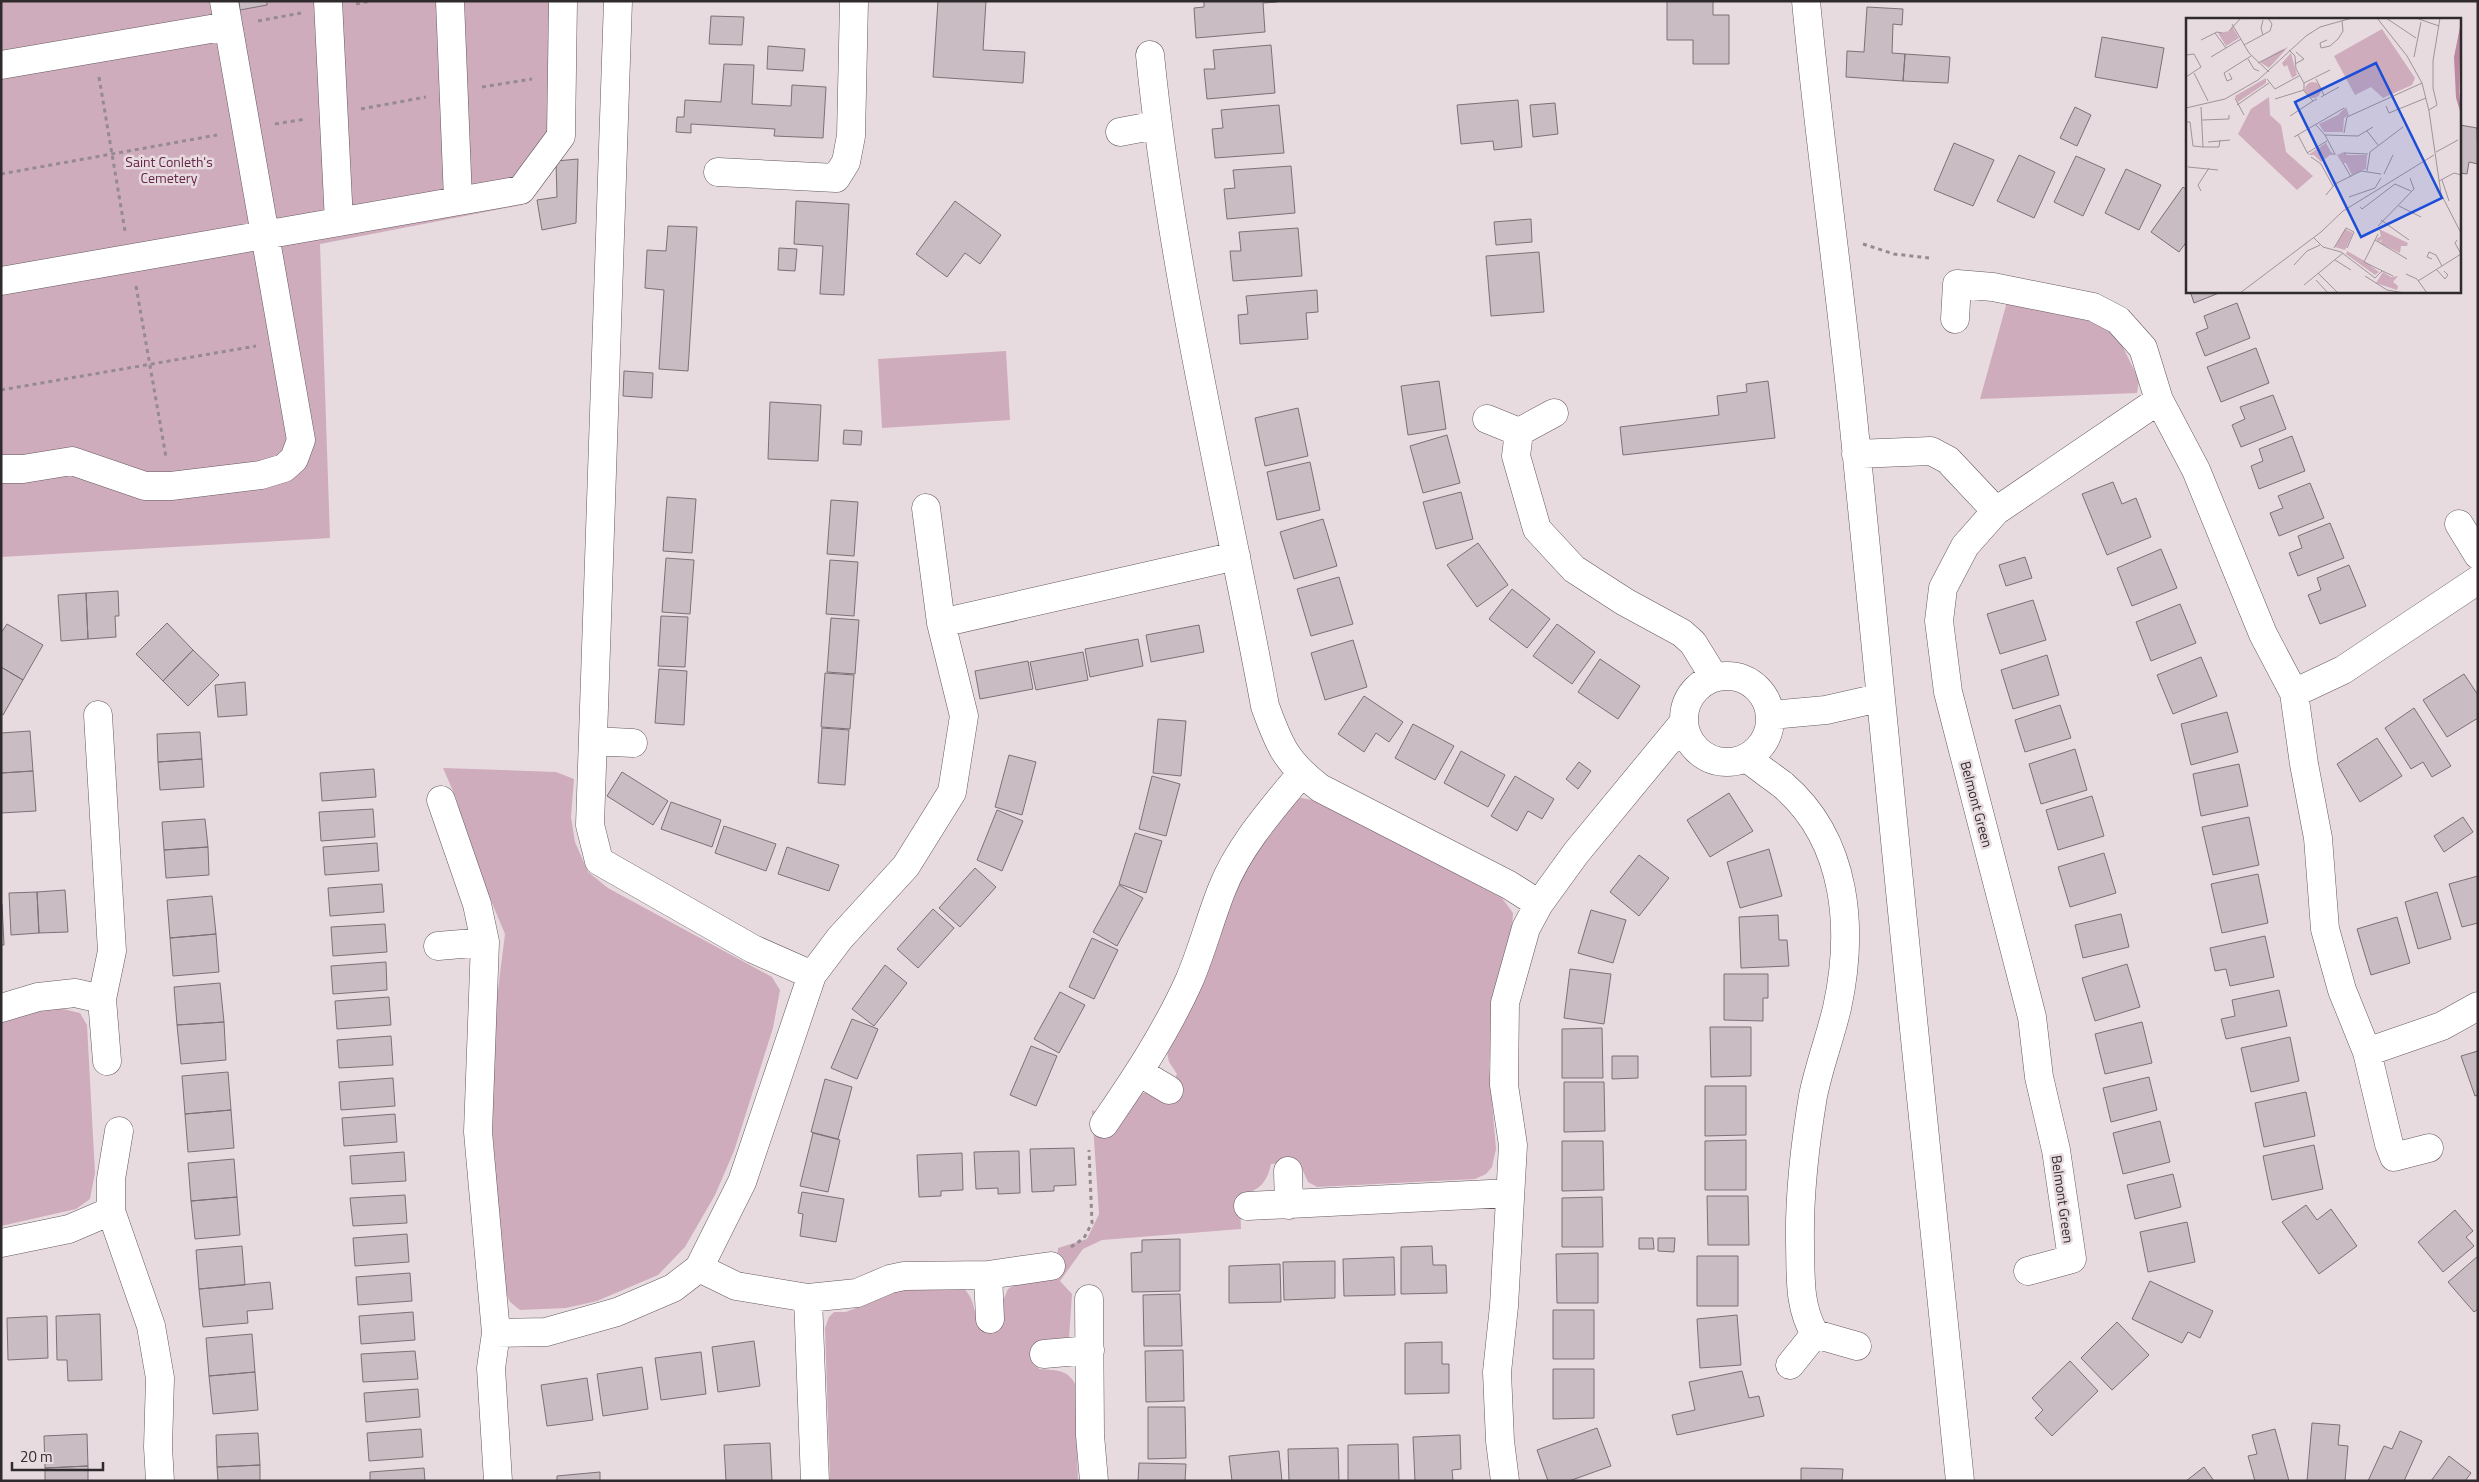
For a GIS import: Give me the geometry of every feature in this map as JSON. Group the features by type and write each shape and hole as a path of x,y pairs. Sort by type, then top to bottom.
{"street":[{"path":"328,1 339,222"},
{"path":"450,1 458,200"},
{"path":"1,281 521,190 561,136 563,1"},
{"path":"618,1 590,825 599,861 753,949 812,975"},
{"path":"718,172 836,178 846,162 851,136 854,1"},
{"path":"1806,1 1819,138 1856,454 1879,698 1960,1481"},
{"path":"1,65 226,14 301,440 294,459 284,468 261,475 171,486 145,486 72,461 24,469 1,469"},
{"path":"1150,55 1157,125 1195,348 1265,706 1276,738 1288,759 1301,774 1320,788 1509,885 1539,904"},
{"path":"1120,132 1157,125"},
{"path":"1955,319 1957,284 1994,287 2093,307 2118,320 2143,348 2160,400 2196,470 2263,634 2294,693 2304,764 2318,838 2325,929 2342,990 2367,1052 2394,1157 2429,1148"},
{"name":"Belmont Green","path":"2028,1271 2072,1259 2056,1150 2040,1077 2032,1017 1948,692 1939,620 1943,588 1965,546 1996,511 2160,400"},
{"path":"1519,432 1554,413"},
{"path":"1487,419 1519,432"},
{"path":"1519,432 1516,456 1537,529 1574,569 1625,602 1682,633 1693,643 1714,677"},
{"path":"1856,454 1932,451 1948,460 1996,511"},
{"path":"496,1333 546,1332 617,1312 673,1288 699,1268 742,1182 812,975 840,938 906,866 952,792 964,716 941,623 926,508"},
{"path":"2459,524 2478,555"},
{"path":"941,623 1236,556"},
{"path":"2294,693 2343,670 2478,580"},
{"path":"1726,675 1740,677 1752,682 1768,702 1771,715 1770,728 1766,740 1758,751 1746,758 1733,762 1719,762 1706,757 1695,748 1687,736 1684,722 1685,708 1691,695 1701,684 1714,677 1726,675"},
{"path":"1771,715 1826,710 1879,698"},
{"path":"98,715 112,951 102,999 107,1061"},
{"path":"1505,1481 1500,1440 1497,1372 1504,1306 1513,1145 1504,1085 1505,1003 1526,928 1539,904 1576,853 1684,722"},
{"path":"593,741 633,743"},
{"path":"1746,758 1784,786 1818,826 1829,847 1844,901 1845,964 1837,1009 1813,1096 1800,1208 1802,1303 1806,1321 1814,1334 1858,1346"},
{"path":"1096,1134 1139,1072 1188,982 1223,888 1263,819 1301,774"},
{"path":"441,800 477,904 485,942 478,1132 496,1333 491,1368 498,1481"},
{"path":"438,946 485,942"},
{"path":"1,1008 38,997 75,993 102,999"},
{"path":"2367,1052 2442,1026 2478,1006"},
{"path":"1139,1072 1169,1090"},
{"path":"119,1131 111,1179 111,1211 152,1326 160,1378 158,1447 160,1481"},
{"path":"1288,1171 1289,1205"},
{"path":"1248,1206 1510,1193"},
{"path":"1,1243 69,1229 111,1211"},
{"path":"699,1268 736,1286 808,1298 857,1293 890,1279 904,1276 988,1275 1051,1266"},
{"path":"988,1275 990,1319"},
{"path":"808,1298 815,1481"},
{"path":"1089,1299 1090,1436 1094,1481"},
{"path":"1790,1365 1814,1334"},
{"path":"1044,1354 1090,1350"}],"path":[{"path":"1,174 562,74"},
{"path":"1855,242 1894,254 1929,258"},
{"path":"1,390 284,341"},
{"path":"1051,1266 1052,1253 1072,1247 1084,1238 1092,1223 1096,1134"}],"green space":[{"name":"Saint Conleth's Cemetery","path":"1,1 577,1 573,140 522,205 320,244 330,538 1,557"},
{"path":"2007,302 2102,324 2115,331 2139,380 2137,393 1980,399"},
{"path":"1006,351 1010,420 882,428 878,359"},
{"path":"443,768 556,772 574,779 571,817 575,842 588,872 608,888 772,977 780,990 773,1028 734,1151 715,1195 685,1247 658,1275 597,1301 566,1308 520,1310 510,1302 504,1288 488,1069 505,934 472,855 456,798"},
{"path":"1297,797 1312,800 1355,820 1502,898 1513,913 1512,928 1494,992 1489,1067 1496,1149 1492,1167 1486,1174 1475,1179 1317,1187 1308,1182 1299,1162 1271,1164 1267,1176 1261,1185 1252,1191 1240,1195 1241,1229 1102,1240 1083,1249 1060,1281 1072,1294 1069,1338 1038,1345 1039,1369 1055,1370 1069,1375 1075,1384 1078,1481 830,1481 825,1328 829,1317 834,1312 846,1312 902,1289 961,1286 970,1297 977,1319 1003,1301 1008,1289 1057,1257 1058,1248 1087,1239 1099,1214 1092,1110 1115,1123 1139,1093 1151,1093 1165,1100 1177,1074 1169,1062 1166,1047 1242,861"},
{"path":"59,1008 80,1013 87,1025 95,1173 90,1199 76,1209 1,1226 1,1021 30,1012"}],"building":[{"path":"239,1 267,1 267,5 240,10"},
{"path":"938,1 986,1 983,50 1025,52 1023,83 933,77"},
{"path":"1204,1 1277,2 1263,3 1265,32 1196,38 1194,8 1204,7"},
{"path":"1667,1 1713,1 1713,15 1729,15 1729,64 1693,64 1693,40 1667,40"},
{"path":"1867,7 1903,9 1902,25 1893,24 1892,53 1905,54 1903,81 1846,77 1847,51 1864,52"},
{"path":"711,16 744,17 742,45 709,44"},
{"path":"2102,37 2164,48 2157,88 2095,77"},
{"path":"1271,45 1275,93 1207,99 1204,69 1215,69 1213,50"},
{"path":"768,46 805,49 803,71 767,69"},
{"path":"1905,54 1950,57 1948,83 1903,81"},
{"path":"724,64 754,65 752,104 791,106 792,85 826,87 823,138 774,136 775,129 691,124 691,133 676,132 677,117 684,117 685,100 721,102"},
{"path":"1518,100 1522,147 1494,150 1493,141 1461,144 1457,105"},
{"path":"1555,103 1558,134 1533,137 1530,105"},
{"path":"1279,105 1284,153 1215,158 1212,129 1223,128 1221,110"},
{"path":"2075,107 2091,115 2077,146 2060,138"},
{"path":"2462,125 2477,128 2478,164 2469,162 2467,174 2462,173"},
{"path":"1954,143 1994,160 1973,206 1934,190"},
{"path":"2019,155 2055,172 2034,218 1997,201"},
{"path":"2076,156 2105,169 2083,216 2054,202"},
{"path":"578,159 576,223 542,230 537,200 557,197 556,161"},
{"path":"1291,166 1295,213 1227,219 1224,189 1235,188 1233,170"},
{"path":"2126,169 2161,185 2139,230 2105,213"},
{"path":"2183,187 2186,189 2186,243 2179,252 2151,232"},
{"path":"796,201 849,204 844,295 820,294 823,246 794,244"},
{"path":"955,201 1001,235 980,264 965,253 947,277 916,254"},
{"path":"1531,219 1532,242 1496,245 1494,222"},
{"path":"668,226 697,227 688,371 659,369 664,290 645,288 647,250 666,251"},
{"path":"1298,228 1302,276 1233,281 1230,251 1241,251 1239,232"},
{"path":"779,248 797,249 795,271 778,270"},
{"path":"1539,252 1544,312 1491,316 1486,256"},
{"path":"1317,290 1318,312 1306,313 1308,339 1240,344 1238,315 1248,314 1246,296"},
{"path":"2190,292 2222,292 2194,303"},
{"path":"2237,303 2250,338 2205,356 2196,333 2208,328 2204,316"},
{"path":"2256,348 2269,383 2221,402 2207,367"},
{"path":"624,371 653,373 652,398 623,396"},
{"path":"1439,381 1446,429 1408,435 1401,386"},
{"path":"1768,381 1775,438 1623,455 1620,427 1719,415 1717,396 1747,392 1746,384"},
{"path":"2273,395 2286,429 2241,447 2232,425 2245,419 2240,407"},
{"path":"770,402 821,405 818,461 768,459"},
{"path":"1298,408 1308,456 1265,466 1255,418"},
{"path":"844,430 862,431 861,445 843,444"},
{"path":"1447,435 1460,483 1423,493 1410,446"},
{"path":"2292,436 2305,471 2259,489 2251,466 2263,461 2259,449"},
{"path":"1310,462 1320,510 1277,520 1267,472"},
{"path":"2113,482 2122,504 2136,498 2151,537 2107,555 2082,494"},
{"path":"2310,483 2324,518 2279,536 2270,513 2283,508 2278,496"},
{"path":"1461,492 1473,539 1436,549 1423,502"},
{"path":"667,497 696,499 692,553 663,551"},
{"path":"831,500 858,502 854,556 827,554"},
{"path":"1323,519 1337,566 1294,579 1280,532"},
{"path":"2330,523 2344,558 2298,576 2289,553 2302,548 2298,536"},
{"path":"1478,543 1508,585 1477,607 1447,565"},
{"path":"2161,549 2177,588 2132,606 2117,568"},
{"path":"2025,557 2032,578 2006,586 1999,565"},
{"path":"666,558 694,560 690,614 662,612"},
{"path":"830,560 858,562 854,616 826,614"},
{"path":"2349,565 2366,606 2320,624 2308,595 2321,590 2317,578"},
{"path":"1339,577 1353,624 1311,636 1297,589"},
{"path":"1512,589 1550,619 1527,648 1489,619"},
{"path":"118,591 119,616 115,616 116,637 88,639 86,593"},
{"path":"86,593 88,639 61,641 58,595"},
{"path":"2033,600 2046,640 2000,654 1987,614"},
{"path":"2180,604 2196,643 2151,661 2136,622"},
{"path":"661,616 688,617 685,667 658,666"},
{"path":"831,618 859,620 855,674 827,672"},
{"path":"167,623 193,650 163,681 136,654"},
{"path":"7,624 43,645 23,680 1,667 1,633"},
{"path":"1557,624 1595,652 1572,684 1533,656"},
{"path":"1199,625 1204,652 1151,662 1146,635"},
{"path":"1138,639 1143,666 1090,677 1085,649"},
{"path":"1353,640 1367,687 1325,700 1311,653"},
{"path":"193,650 219,675 188,706 163,681"},
{"path":"1083,652 1088,680 1036,690 1030,662"},
{"path":"2047,655 2059,695 2013,709 2001,670"},
{"path":"2201,657 2217,696 2173,714 2157,675"},
{"path":"1600,659 1640,686 1618,719 1578,692"},
{"path":"1028,661 1033,689 980,699 975,671"},
{"path":"1,667 23,680 3,715 1,714"},
{"path":"659,669 687,671 684,725 655,723"},
{"path":"825,673 854,675 850,729 821,727"},
{"path":"2464,674 2478,695 2478,718 2447,737 2423,700"},
{"path":"245,682 247,715 218,717 215,685"},
{"path":"1364,696 1403,722 1389,742 1376,733 1364,752 1338,734"},
{"path":"2060,705 2071,738 2025,752 2015,720"},
{"path":"2414,708 2451,766 2432,777 2423,762 2411,769 2385,728"},
{"path":"2227,712 2238,752 2191,765 2181,724"},
{"path":"1158,719 1186,721 1181,776 1153,773"},
{"path":"1413,724 1454,746 1435,780 1395,758"},
{"path":"822,728 849,730 845,785 818,783"},
{"path":"30,731 33,771 1,773 1,733"},
{"path":"200,732 202,759 158,762 157,734"},
{"path":"2377,738 2402,776 2360,802 2337,764"},
{"path":"2075,749 2087,790 2041,804 2029,764"},
{"path":"1461,751 1505,775 1488,807 1444,783"},
{"path":"1009,755 1036,762 1022,815 995,807"},
{"path":"202,759 204,787 160,790 158,762"},
{"path":"1579,762 1591,771 1578,789 1566,779"},
{"path":"2239,764 2248,806 2201,816 2193,774"},
{"path":"374,769 376,797 322,801 320,773"},
{"path":"33,771 36,811 1,813 1,773"},
{"path":"622,772 668,801 653,825 607,796"},
{"path":"1152,776 1180,784 1166,836 1139,829"},
{"path":"1515,776 1554,799 1542,819 1528,811 1517,831 1491,816"},
{"path":"1729,793 1753,831 1710,857 1687,820"},
{"path":"2092,796 2104,836 2058,850 2046,810"},
{"path":"671,802 721,820 712,847 661,829"},
{"path":"373,809 375,837 321,841 319,812"},
{"path":"997,810 1023,821 1002,871 977,860"},
{"path":"2249,817 2259,865 2213,875 2202,827"},
{"path":"2463,817 2473,832 2444,852 2434,836"},
{"path":"205,819 208,847 164,850 162,822"},
{"path":"724,826 776,844 766,871 715,853"},
{"path":"1135,833 1162,841 1146,893 1119,884"},
{"path":"377,843 379,871 325,875 323,847"},
{"path":"208,847 209,875 166,878 164,850"},
{"path":"787,847 839,865 829,891 778,874"},
{"path":"1769,849 1782,896 1740,908 1727,862"},
{"path":"2104,853 2116,893 2070,907 2058,867"},
{"path":"1639,855 1669,878 1639,916 1610,892"},
{"path":"975,868 996,887 960,927 939,908"},
{"path":"2258,874 2268,923 2222,933 2211,884"},
{"path":"2478,876 2478,923 2462,927 2449,884"},
{"path":"382,884 384,912 330,916 328,888"},
{"path":"1119,885 1143,898 1117,946 1093,932"},
{"path":"65,890 68,932 39,933 37,892"},
{"path":"37,892 39,933 11,935 9,893"},
{"path":"2437,892 2451,939 2418,949 2405,902"},
{"path":"212,896 216,934 170,938 167,900"},
{"path":"2,904 4,945 1,945"},
{"path":"933,909 954,928 918,968 897,949"},
{"path":"1591,910 1626,920 1613,963 1578,953"},
{"path":"2121,914 2129,947 2083,958 2075,925"},
{"path":"1778,915 1779,940 1787,940 1789,966 1741,968 1739,917"},
{"path":"2397,917 2410,963 2371,975 2357,929"},
{"path":"385,924 387,952 333,956 331,927"},
{"path":"216,934 219,972 173,976 170,938"},
{"path":"2265,936 2274,977 2230,986 2226,969 2215,971 2210,948"},
{"path":"1092,938 1118,950 1094,999 1069,987"},
{"path":"386,962 387,990 333,994 331,966"},
{"path":"2127,964 2140,1007 2095,1021 2082,978"},
{"path":"885,965 907,983 874,1026 852,1009"},
{"path":"1570,969 1611,974 1604,1024 1564,1018"},
{"path":"1724,974 1768,974 1768,998 1763,998 1763,1021 1724,1020"},
{"path":"220,983 224,1022 177,1025 174,987"},
{"path":"2279,990 2287,1026 2226,1039 2221,1019 2235,1016 2232,1000"},
{"path":"1060,992 1085,1005 1059,1053 1034,1039"},
{"path":"389,997 391,1025 337,1029 335,1001"},
{"path":"852,1019 878,1029 857,1079 831,1068"},
{"path":"224,1022 226,1060 181,1064 177,1025"},
{"path":"2142,1022 2152,1063 2105,1074 2095,1034"},
{"path":"1710,1027 1751,1027 1751,1076 1711,1077"},
{"path":"1602,1028 1603,1078 1562,1078 1562,1029"},
{"path":"391,1036 393,1065 339,1068 337,1040"},
{"path":"2290,1037 2299,1081 2251,1092 2241,1048"},
{"path":"1031,1046 1057,1056 1036,1106 1010,1095"},
{"path":"2478,1051 2478,1095 2475,1096 2461,1056"},
{"path":"1612,1056 1638,1056 1638,1078 1612,1079"},
{"path":"228,1072 231,1110 185,1114 182,1076"},
{"path":"2149,1077 2157,1110 2111,1122 2103,1088"},
{"path":"393,1078 395,1106 341,1110 339,1082"},
{"path":"825,1079 852,1087 838,1139 811,1132"},
{"path":"1564,1082 1604,1082 1605,1131 1564,1132"},
{"path":"1705,1086 1746,1086 1746,1135 1705,1136"},
{"path":"2306,1092 2315,1136 2264,1147 2255,1103"},
{"path":"231,1110 234,1148 188,1152 185,1114"},
{"path":"395,1114 397,1142 344,1146 342,1118"},
{"path":"2160,1121 2170,1162 2123,1174 2113,1133"},
{"path":"813,1133 840,1140 828,1192 800,1186"},
{"path":"1746,1140 1746,1190 1705,1190 1705,1141"},
{"path":"1562,1141 1603,1141 1604,1190 1562,1191"},
{"path":"2314,1145 2323,1189 2272,1200 2263,1156"},
{"path":"1074,1148 1076,1185 1054,1186 1054,1191 1032,1192 1030,1149"},
{"path":"1019,1151 1020,1193 998,1194 998,1188 976,1189 974,1152"},
{"path":"404,1152 406,1181 352,1184 350,1156"},
{"path":"962,1153 963,1190 941,1191 941,1196 919,1197 917,1155"},
{"path":"234,1159 237,1197 191,1201 188,1163"},
{"path":"2173,1174 2181,1207 2135,1219 2127,1185"},
{"path":"802,1192 844,1199 836,1242 800,1236 803,1214 798,1213"},
{"path":"405,1195 407,1223 353,1226 350,1198"},
{"path":"1707,1196 1748,1196 1749,1245 1708,1245"},
{"path":"237,1197 240,1235 195,1239 191,1201"},
{"path":"1602,1197 1603,1247 1562,1247 1562,1198"},
{"path":"2306,1205 2317,1220 2331,1209 2357,1246 2319,1274 2282,1222"},
{"path":"2455,1210 2473,1231 2466,1237 2474,1246 2443,1272 2418,1242"},
{"path":"2187,1222 2195,1262 2148,1272 2140,1232"},
{"path":"407,1234 409,1262 355,1266 353,1238"},
{"path":"1639,1238 1653,1238 1654,1249 1639,1249"},
{"path":"1658,1238 1675,1238 1674,1252 1658,1251"},
{"path":"1180,1239 1180,1291 1132,1292 1131,1253 1142,1252 1142,1240"},
{"path":"242,1246 245,1285 199,1289 196,1250"},
{"path":"1432,1246 1433,1265 1446,1265 1447,1293 1401,1294 1401,1247"},
{"path":"1598,1253 1598,1303 1557,1303 1556,1254"},
{"path":"1697,1256 1738,1256 1738,1306 1697,1306"},
{"path":"2478,1256 2478,1309 2474,1312 2448,1282"},
{"path":"1394,1257 1395,1295 1344,1296 1343,1259"},
{"path":"1335,1261 1335,1298 1284,1300 1283,1262"},
{"path":"1280,1264 1281,1302 1229,1303 1229,1266"},
{"path":"410,1273 412,1301 358,1305 356,1277"},
{"path":"2150,1281 2213,1311 2200,1338 2188,1332 2182,1343 2132,1319"},
{"path":"270,1282 273,1309 247,1311 248,1323 203,1327 199,1289"},
{"path":"1180,1294 1182,1346 1144,1346 1143,1295"},
{"path":"1553,1310 1594,1310 1594,1359 1553,1359"},
{"path":"413,1312 415,1340 361,1344 359,1316"},
{"path":"100,1314 102,1380 68,1381 67,1360 57,1360 56,1316"},
{"path":"1737,1315 1741,1365 1700,1368 1697,1319"},
{"path":"47,1316 48,1358 8,1360 7,1318"},
{"path":"2117,1322 2149,1355 2112,1390 2081,1358"},
{"path":"252,1334 255,1372 209,1376 206,1338"},
{"path":"754,1341 760,1386 718,1392 712,1347"},
{"path":"1442,1342 1442,1364 1449,1364 1449,1393 1405,1394 1405,1343"},
{"path":"1183,1350 1184,1401 1146,1402 1145,1351"},
{"path":"415,1351 418,1379 363,1382 361,1354"},
{"path":"701,1352 706,1394 661,1400 655,1358"},
{"path":"2070,1361 2098,1391 2052,1436 2035,1418 2043,1410 2032,1398"},
{"path":"642,1367 648,1409 603,1416 597,1374"},
{"path":"1553,1369 1594,1369 1594,1418 1553,1419"},
{"path":"1742,1371 1749,1398 1759,1396 1764,1416 1677,1435 1672,1415 1695,1410 1689,1382"},
{"path":"255,1372 258,1410 213,1414 209,1376"},
{"path":"587,1378 593,1420 547,1426 541,1385"},
{"path":"418,1389 420,1417 366,1422 364,1393"},
{"path":"1148,1407 1185,1407 1186,1458 1148,1459"},
{"path":"2312,1423 2340,1425 2338,1445 2348,1446 2345,1481 2307,1481"},
{"path":"1597,1428 1611,1466 1569,1481 1548,1481 1537,1450"},
{"path":"421,1429 423,1457 369,1461 367,1433"},
{"path":"2275,1429 2289,1481 2255,1481 2248,1456 2257,1454 2252,1435"},
{"path":"2400,1431 2422,1441 2404,1481 2368,1481 2384,1446 2392,1449"},
{"path":"258,1433 260,1465 217,1467 216,1435"},
{"path":"87,1434 88,1466 45,1468 44,1436"},
{"path":"1460,1435 1461,1469 1452,1470 1453,1481 1415,1481 1413,1437"},
{"path":"770,1443 772,1481 726,1481 724,1445"},
{"path":"1398,1444 1399,1481 1348,1481 1348,1445"},
{"path":"1338,1448 1339,1481 1289,1481 1288,1449"},
{"path":"1279,1451 1282,1481 1232,1481 1229,1456"},
{"path":"2449,1456 2471,1473 2465,1481 2431,1481"},
{"path":"1139,1463 1186,1464 1185,1481 1138,1481"},
{"path":"260,1465 260,1481 218,1481 217,1467"},
{"path":"88,1466 88,1481 45,1481 45,1468"},
{"path":"2204,1467 2214,1481 2186,1481"},
{"path":"424,1468 425,1481 370,1481 370,1472"},
{"path":"1801,1468 1843,1469 1842,1481 1801,1481"},
{"path":"600,1472 600,1481 557,1481 557,1476"}]}
